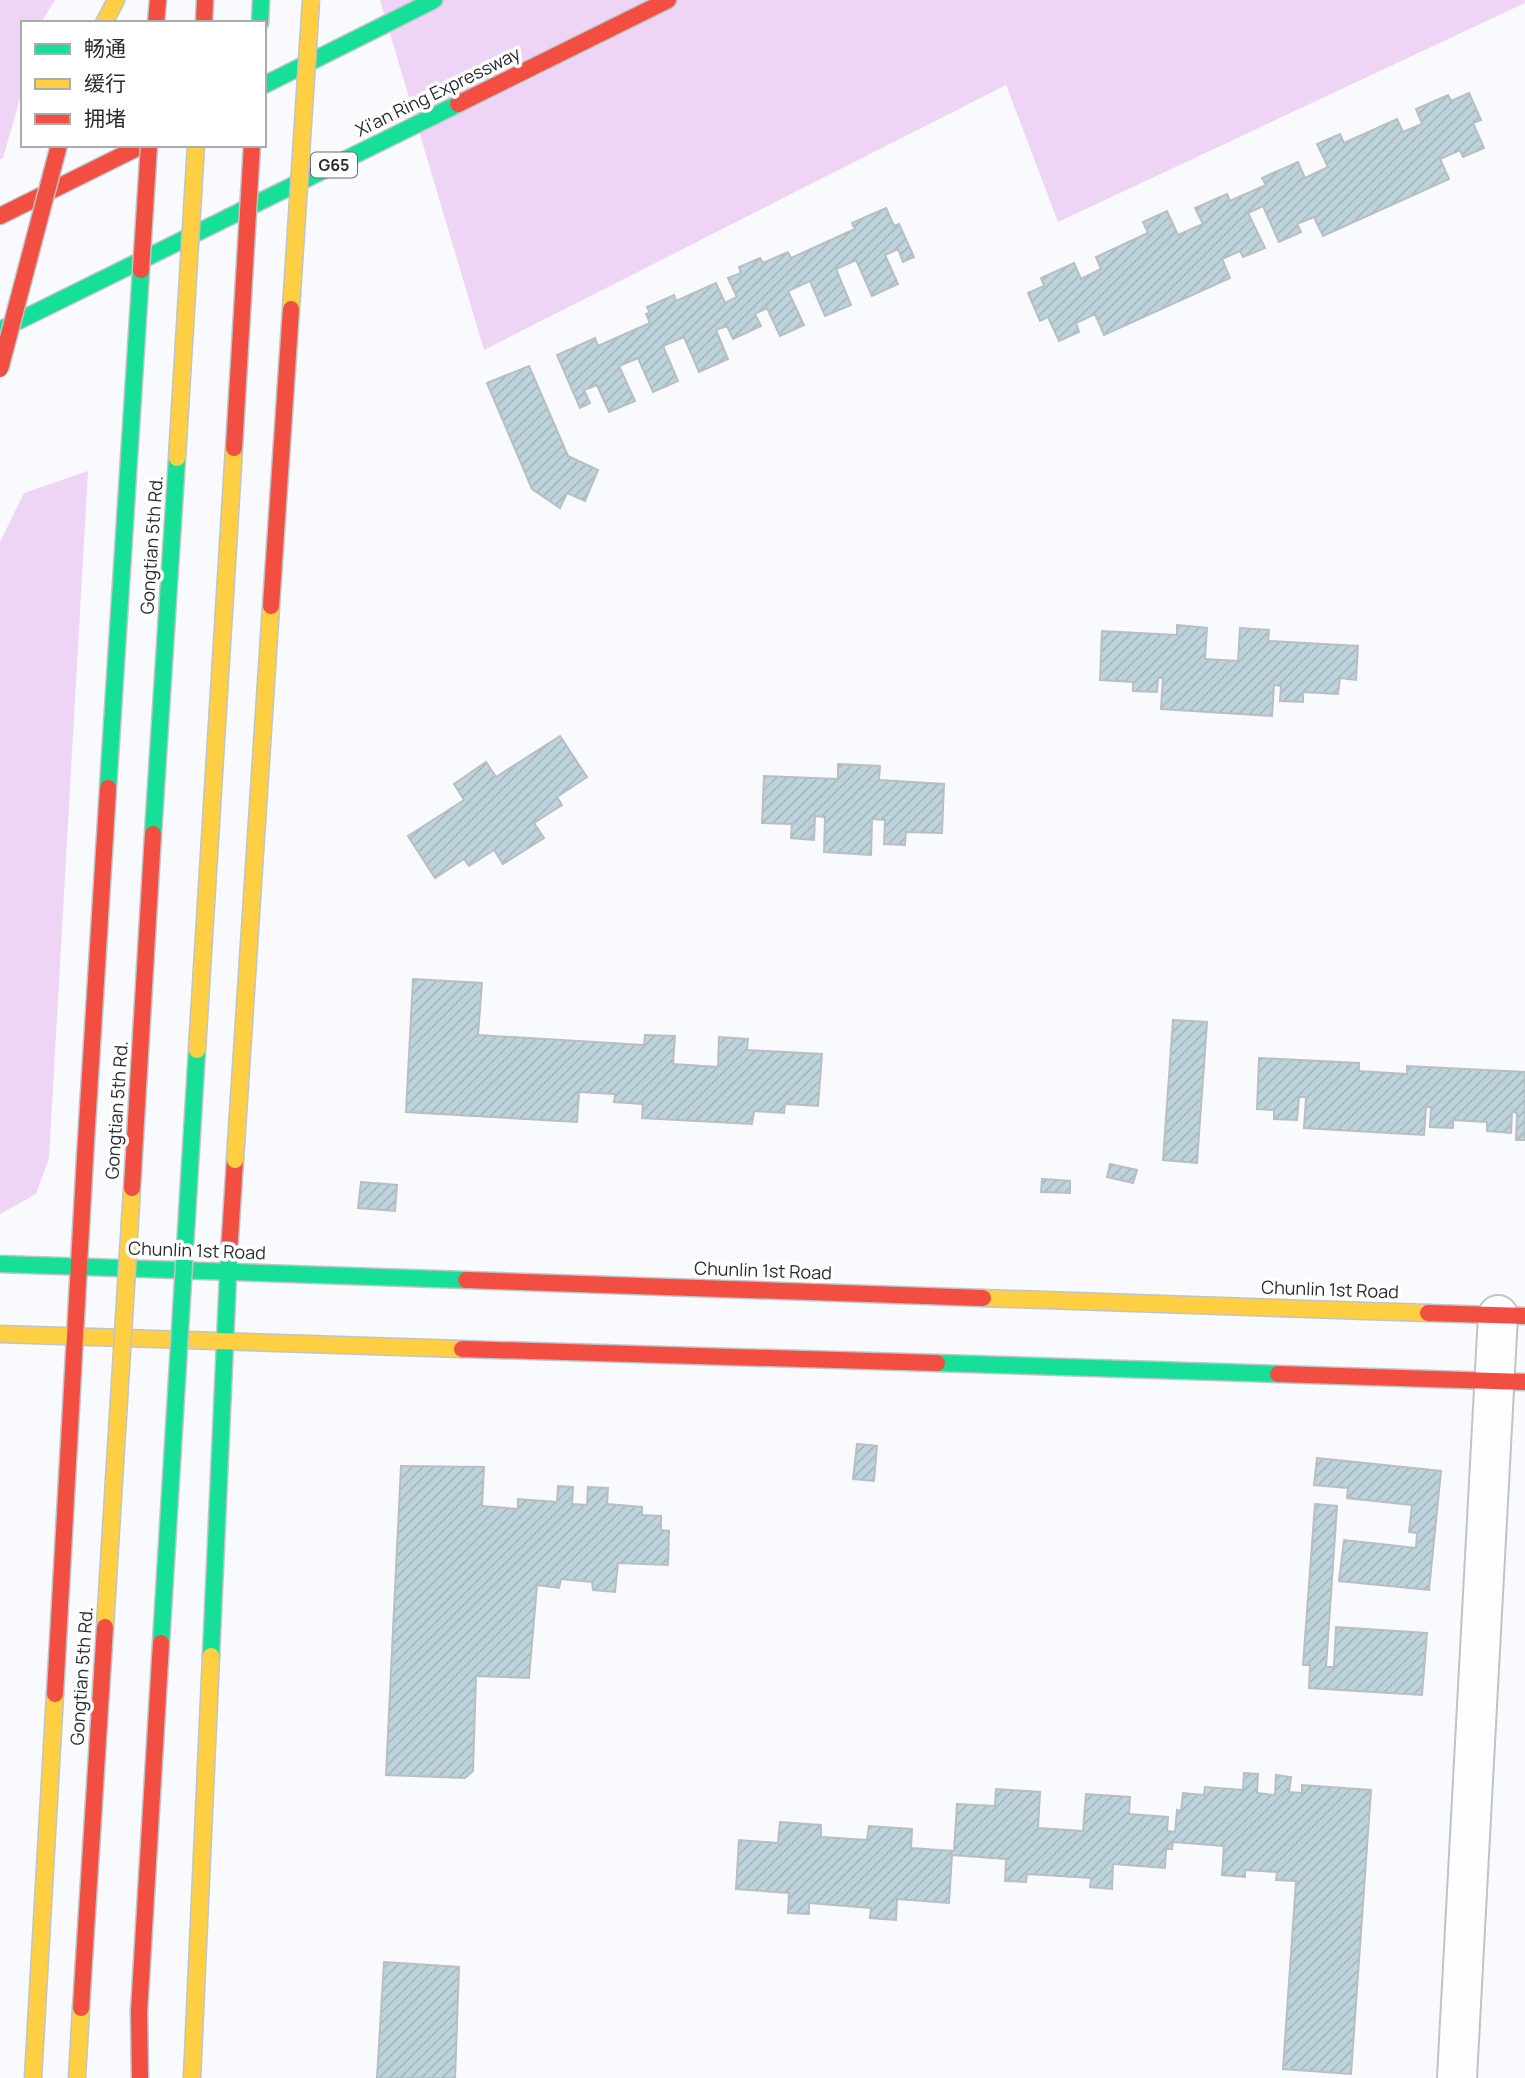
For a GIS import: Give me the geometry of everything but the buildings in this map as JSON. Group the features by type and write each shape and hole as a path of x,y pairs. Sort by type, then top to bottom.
{"main road":[{"path":"105,21 116,0"},
{"path":"156,21 158,0"},
{"path":"204,21 205,0"},
{"path":"260,21 261,0"},
{"path":"192,2078 228,1272 311,0"},
{"path":"266,84 434,0"},
{"name":"Xi'an Ring Expressway","path":"0,330 668,0"},
{"path":"0,369 58,147"},
{"path":"0,216 139,147"},
{"path":"33,2078 78,1266 149,147"},
{"name":"Gongtian 5th Rd.","path":"77,2078 196,147"},
{"path":"140,2078 139,2012 252,147"},
{"name":"Chunlin 1st Road","path":"0,1264 1511,1315"},
{"path":"0,1334 1510,1382"}],"street":[{"path":"1457,2078 1510,1382 1511,1315"}],"shaded area":[{"path":"0,0 55,0 42,21 21,21 21,95 3,158 0,159"},
{"path":"380,0 1525,0 1525,3 1058,222 1006,85 484,350"},
{"path":"88,471 49,1158 36,1194 0,1214 0,542 24,493"}],"traffic: fast":[{"path":"260,21 261,0"},
{"path":"266,84 434,0"},
{"path":"0,330 458,104"},
{"path":"108,788 141,270"},
{"path":"153,834 177,458"},
{"path":"161,1643 197,1050"},
{"path":"211,1656 229,1253"},
{"path":"0,1264 466,1280"},
{"path":"937,1363 1278,1374"}],"traffic: slow":[{"path":"105,21 116,0"},
{"path":"291,309 311,0"},
{"path":"177,458 196,147"},
{"path":"197,1050 234,448"},
{"path":"235,1160 271,606"},
{"path":"105,1627 132,1188"},
{"path":"983,1298 1428,1313"},
{"path":"0,1334 462,1349"},
{"path":"192,2078 211,1656"},
{"path":"33,2078 55,1694"},
{"path":"77,2078 81,2008"}],"traffic: jam":[{"path":"156,21 158,0"},
{"path":"204,21 205,0"},
{"path":"458,104 668,0"},
{"path":"0,369 58,147"},
{"path":"0,216 139,147"},
{"path":"141,270 149,147"},
{"path":"234,448 252,147"},
{"path":"271,606 291,309"},
{"path":"85,1157 108,788"},
{"path":"132,1188 153,834"},
{"path":"55,1694 85,1157"},
{"path":"229,1253 235,1160"},
{"path":"466,1280 983,1298"},
{"path":"1428,1313 1525,1316"},
{"path":"462,1349 937,1363"},
{"path":"1278,1374 1525,1382"},
{"path":"81,2008 105,1627"},
{"path":"139,2012 161,1643"},
{"path":"139,2012 140,2078"}]}
